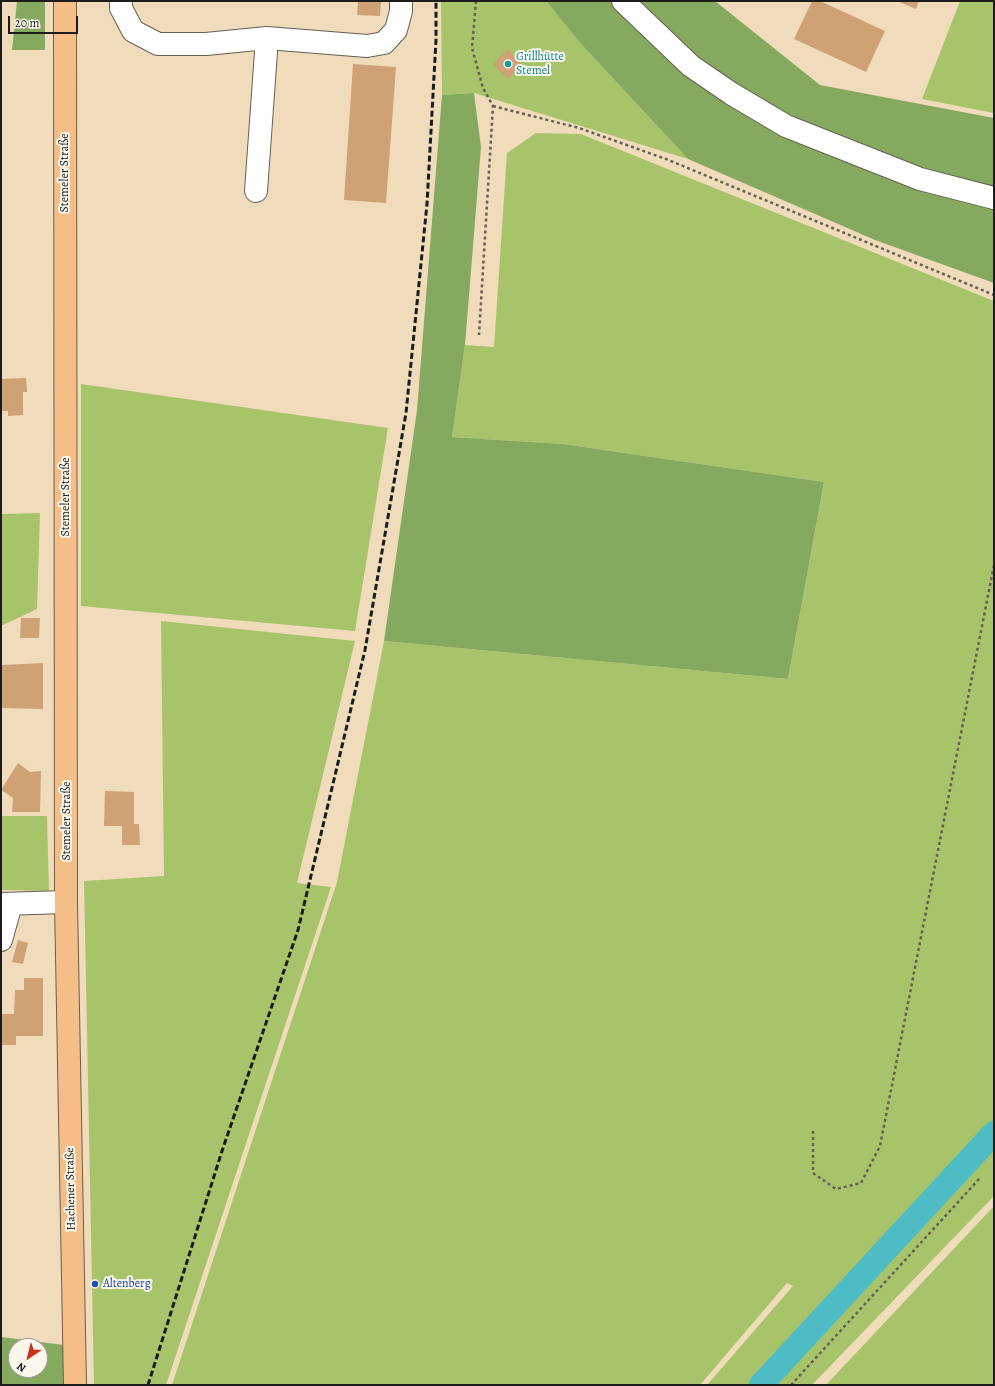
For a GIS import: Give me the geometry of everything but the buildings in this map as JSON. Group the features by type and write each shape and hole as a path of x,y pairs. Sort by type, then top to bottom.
{"main road":[{"name":"Stemeler Straße","path":"65,1 66,902 68,994"},
{"name":"Hachener Straße","path":"68,994 75,1385"}],"street":[{"path":"121,1 121,8 133,31 158,44 206,44 267,38 367,46 384,43 396,30 401,10 401,1"},
{"path":"623,1 691,66 732,94 786,126 920,179 994,198"},
{"path":"256,191 267,38"},
{"path":"1,940 6,904 66,902"}],"path":[{"path":"476,1 472,48 484,88 493,106 479,335"},
{"path":"493,106 579,128 666,159 994,295"},
{"path":"813,1131 813,1173 836,1189 861,1183 880,1146 994,565"},
{"path":"792,1385 980,1178"}],"green space":[{"path":"17,1 45,1 45,50 12,50"},
{"path":"441,1 546,1 581,44 688,159 474,93 442,95"},
{"path":"546,1 715,1 820,85 994,118 994,283 875,240 688,159 581,44"},
{"path":"960,1 994,1 994,113 922,99"},
{"path":"474,93 481,147 465,345 452,437 563,444 824,482 788,679 384,641 417,410 442,95"},
{"path":"536,133 581,134 994,301 994,1196 812,1385 707,1385 793,1286 787,1283 700,1385 172,1385 337,882 384,641 788,679 824,482 563,444 452,437 465,345 494,347 507,153"},
{"path":"81,384 388,428 355,631 81,606"},
{"path":"40,513 37,609 1,626 1,514"},
{"path":"161,621 355,641 297,883 331,887 166,1385 94,1385 84,881 164,876"},
{"path":"1,816 47,816 49,891 1,890"},
{"path":"994,1206 994,1385 826,1385"},
{"path":"1,1337 9,1338 8,1378 48,1378 48,1343 64,1345 65,1385 1,1385"}],"waterway":[{"path":"761,1385 994,1133"}],"railway":[{"path":"148,1385 222,1151 298,930 365,650 406,413 427,204 436,40 436,1"}],"place":[{"name":"Grillhütte Stemel","path":"508,64"},
{"name":"Altenberg","path":"95,1284"}]}
